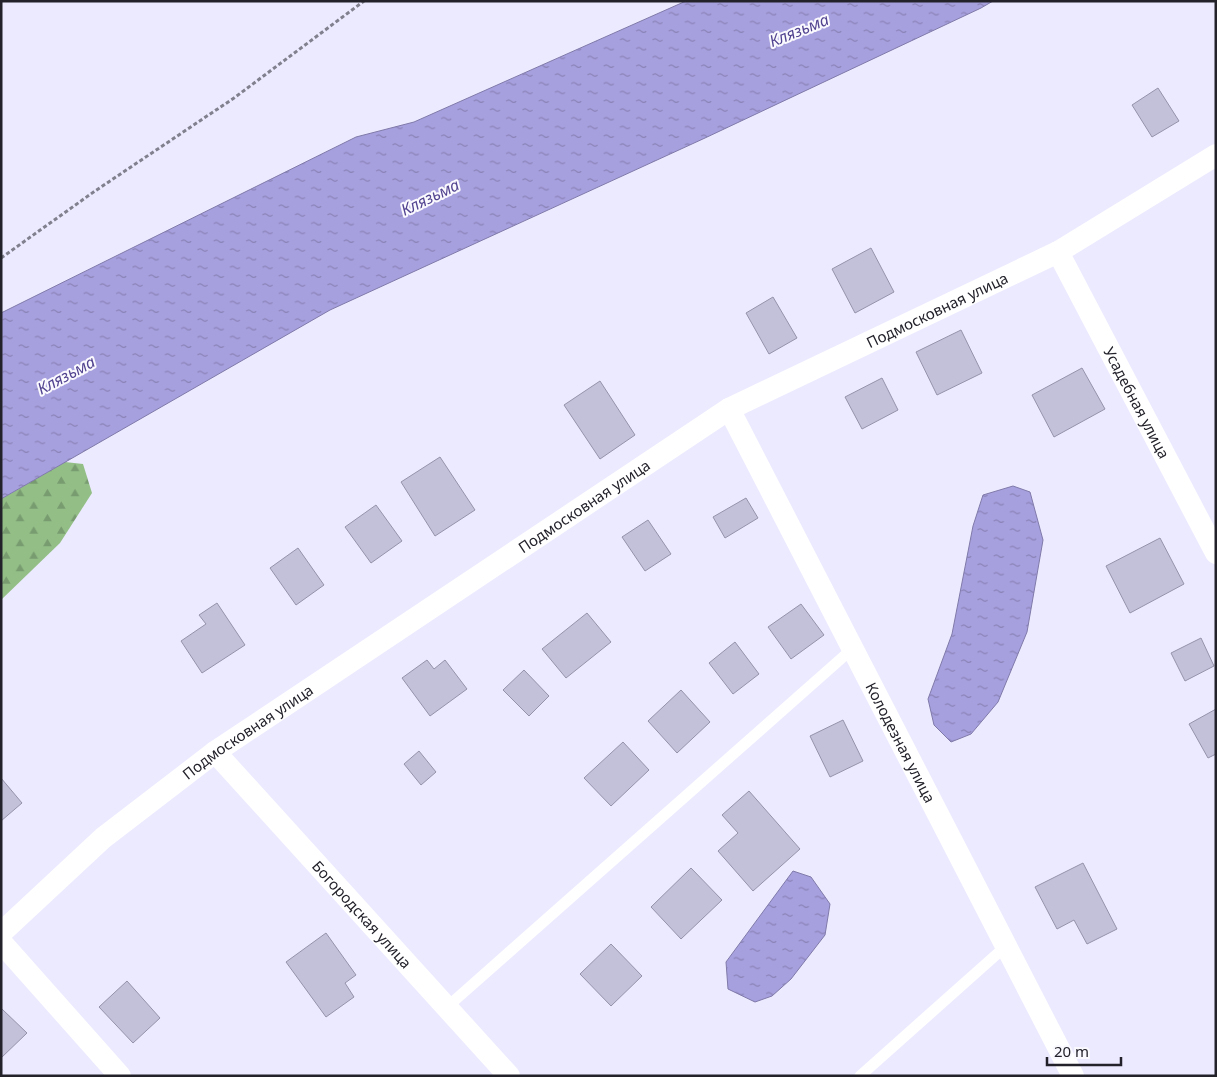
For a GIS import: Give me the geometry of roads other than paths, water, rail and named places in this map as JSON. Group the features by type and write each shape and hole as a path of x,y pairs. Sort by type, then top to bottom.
{"street":[{"name":"Подмосковная улица","path":"1,933 103,838 215,752 729,409 1058,252 1216,156"},
{"name":"Усадебная улица","path":"1058,252 1216,553"},
{"name":"Колодезная улица","path":"729,409 1073,1076"},
{"name":"Богородская улица","path":"215,752 509,1076"},
{"path":"1,942 120,1076"}],"lane":[{"path":"446,1008 852,649"},
{"path":"860,1076 1006,946"}],"water":[{"name":"Клязьма","path":"686,1 993,1 705,138 330,310 1,499 1,313 356,137 414,122"},
{"path":"1013,486 1030,492 1043,540 1027,632 998,702 971,734 951,742 934,725 928,699 952,634 973,526 983,495"},
{"path":"793,871 811,877 830,904 825,935 791,979 772,996 755,1002 728,989 726,962"}]}
